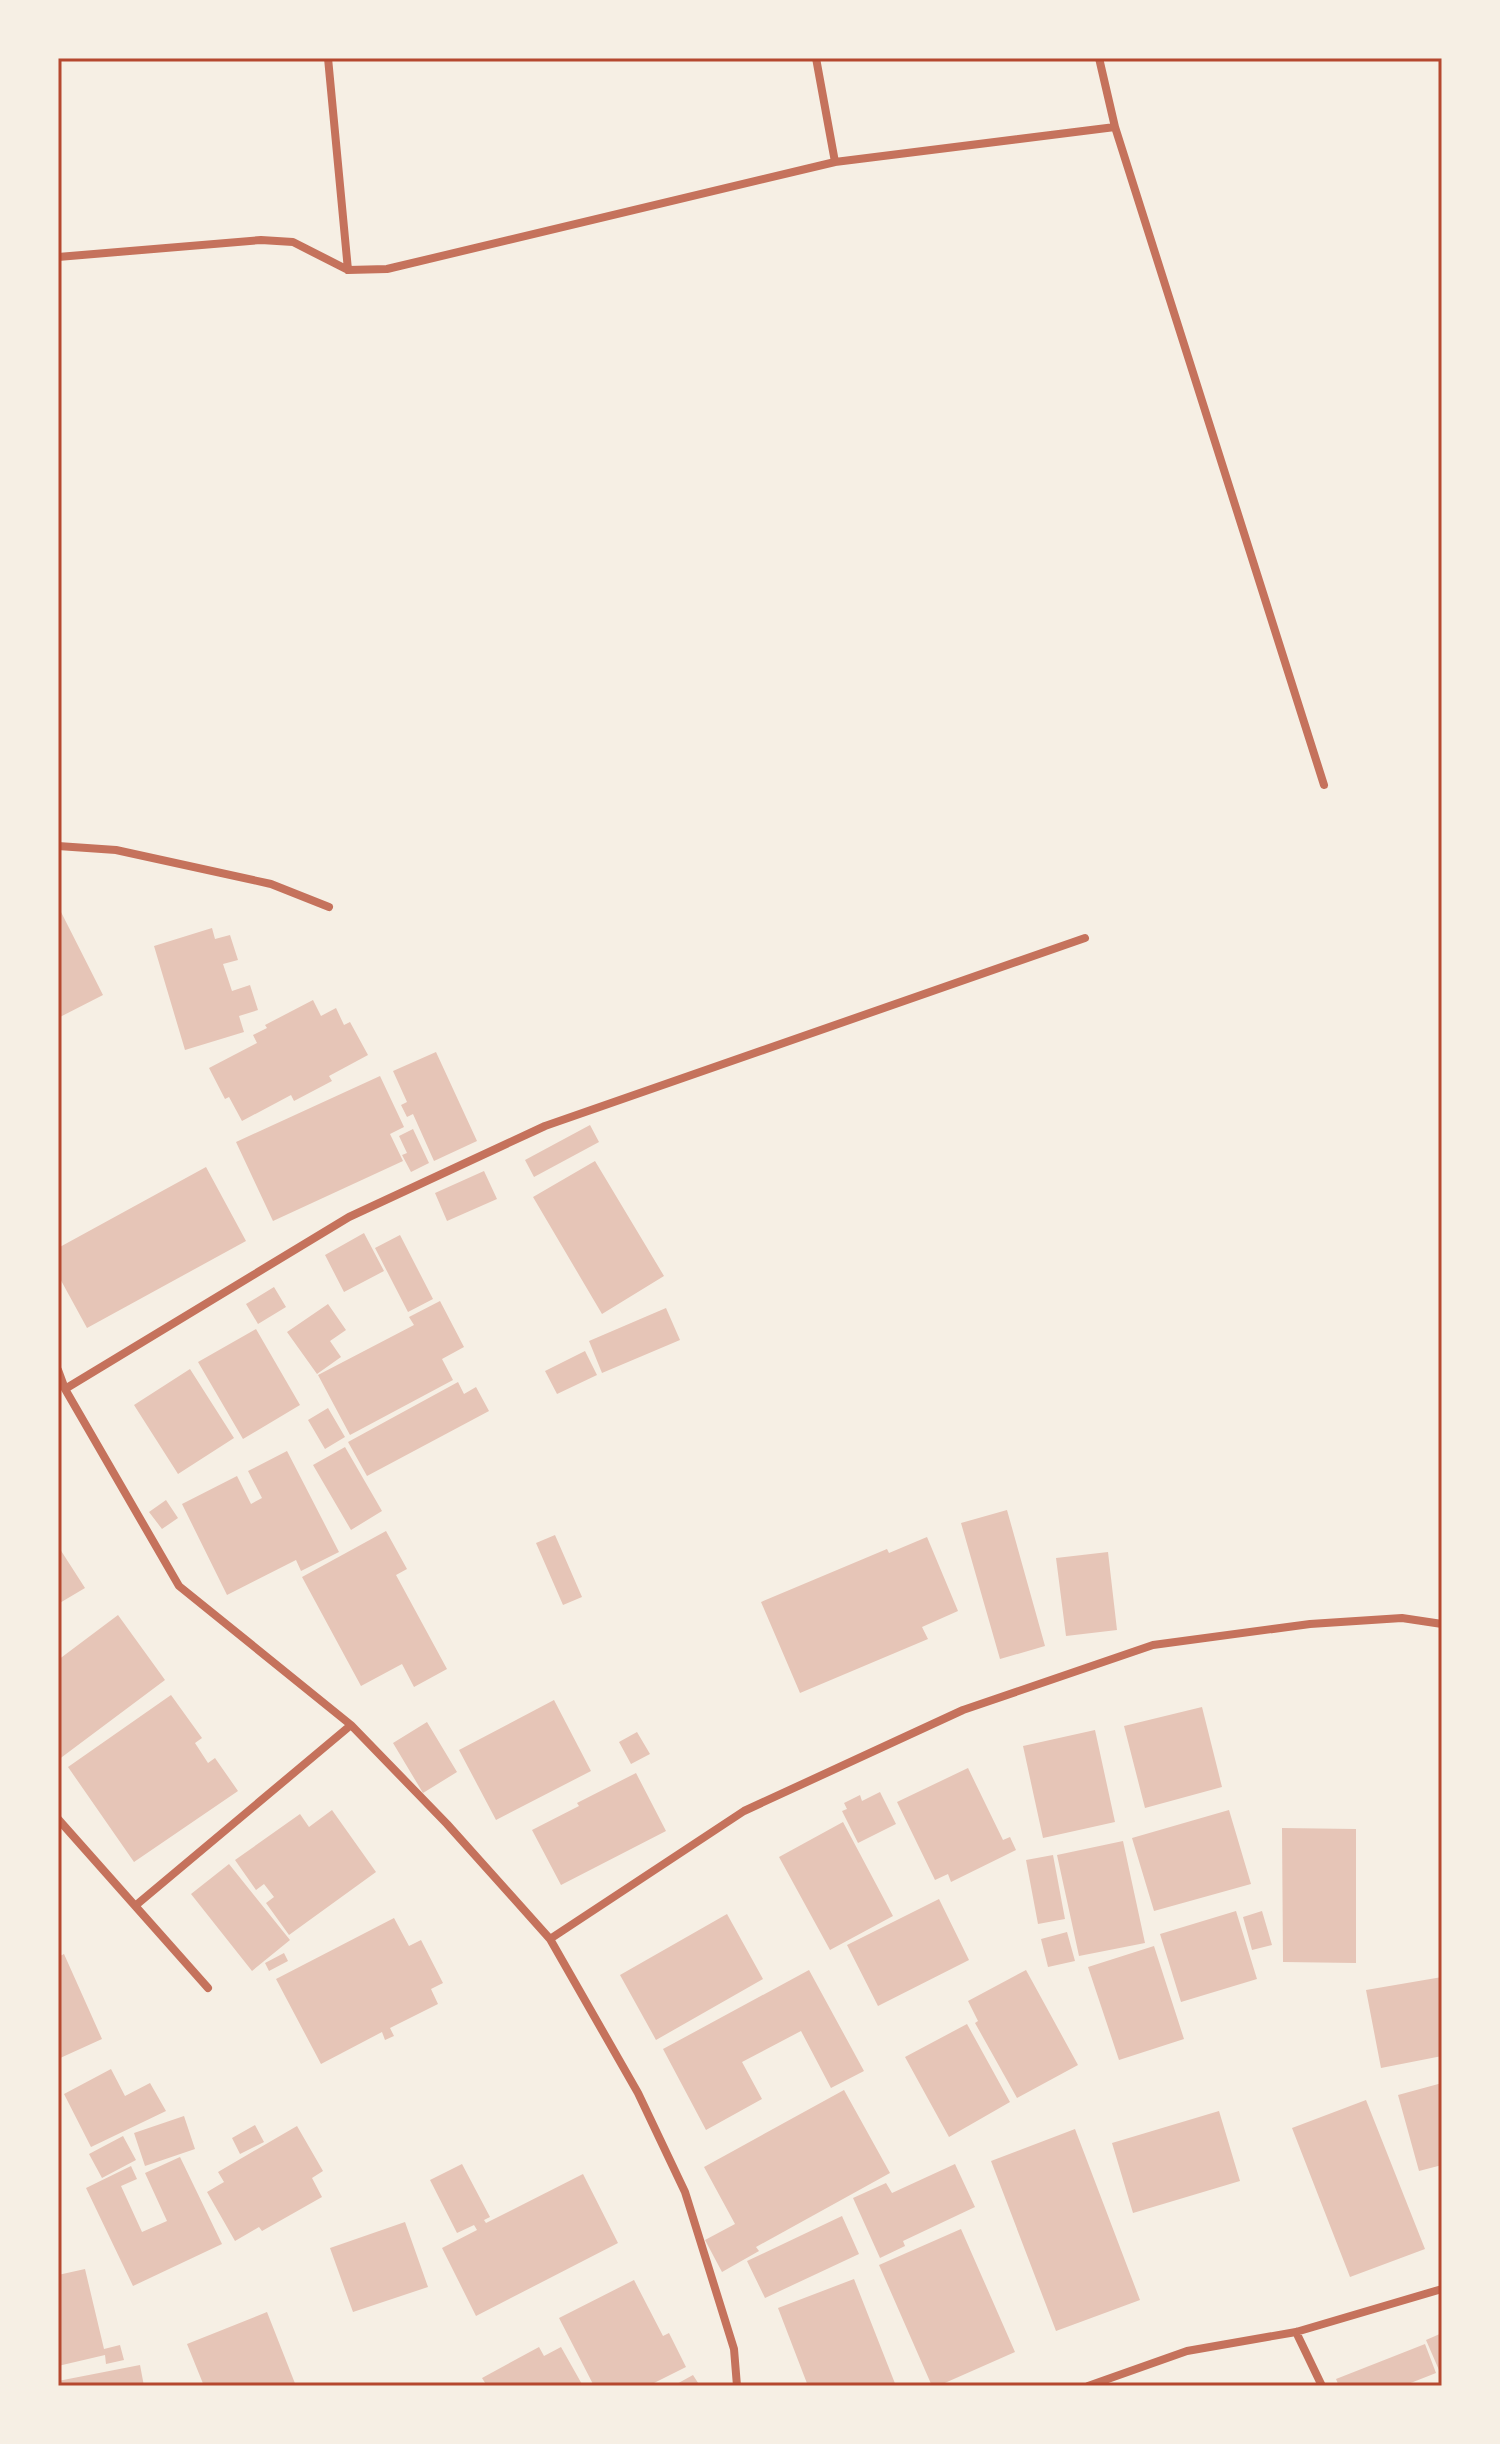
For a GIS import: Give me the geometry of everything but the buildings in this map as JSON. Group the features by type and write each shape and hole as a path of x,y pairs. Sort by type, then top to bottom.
{"street":[{"path":"328,58 348,270"},
{"path":"816,58 835,162"},
{"path":"1099,58 1115,127 1324,785"},
{"path":"58,257 261,240 293,242 348,270 387,269 835,162 1115,127"},
{"path":"58,846 116,850 271,884 329,907"},
{"path":"65,1389 349,1217 545,1126 1085,938"},
{"path":"58,1370 65,1389 179,1586 351,1725 447,1824 550,1939 638,2093 685,2192 734,2349 737,2386"},
{"path":"550,1939 744,1811 963,1710 1153,1645 1310,1624 1402,1618 1442,1624"},
{"path":"135,1906 351,1725"},
{"path":"58,1819 208,1988"},
{"path":"1088,2386 1187,2351 1296,2332 1442,2289"},
{"path":"1296,2332 1322,2386"}]}
